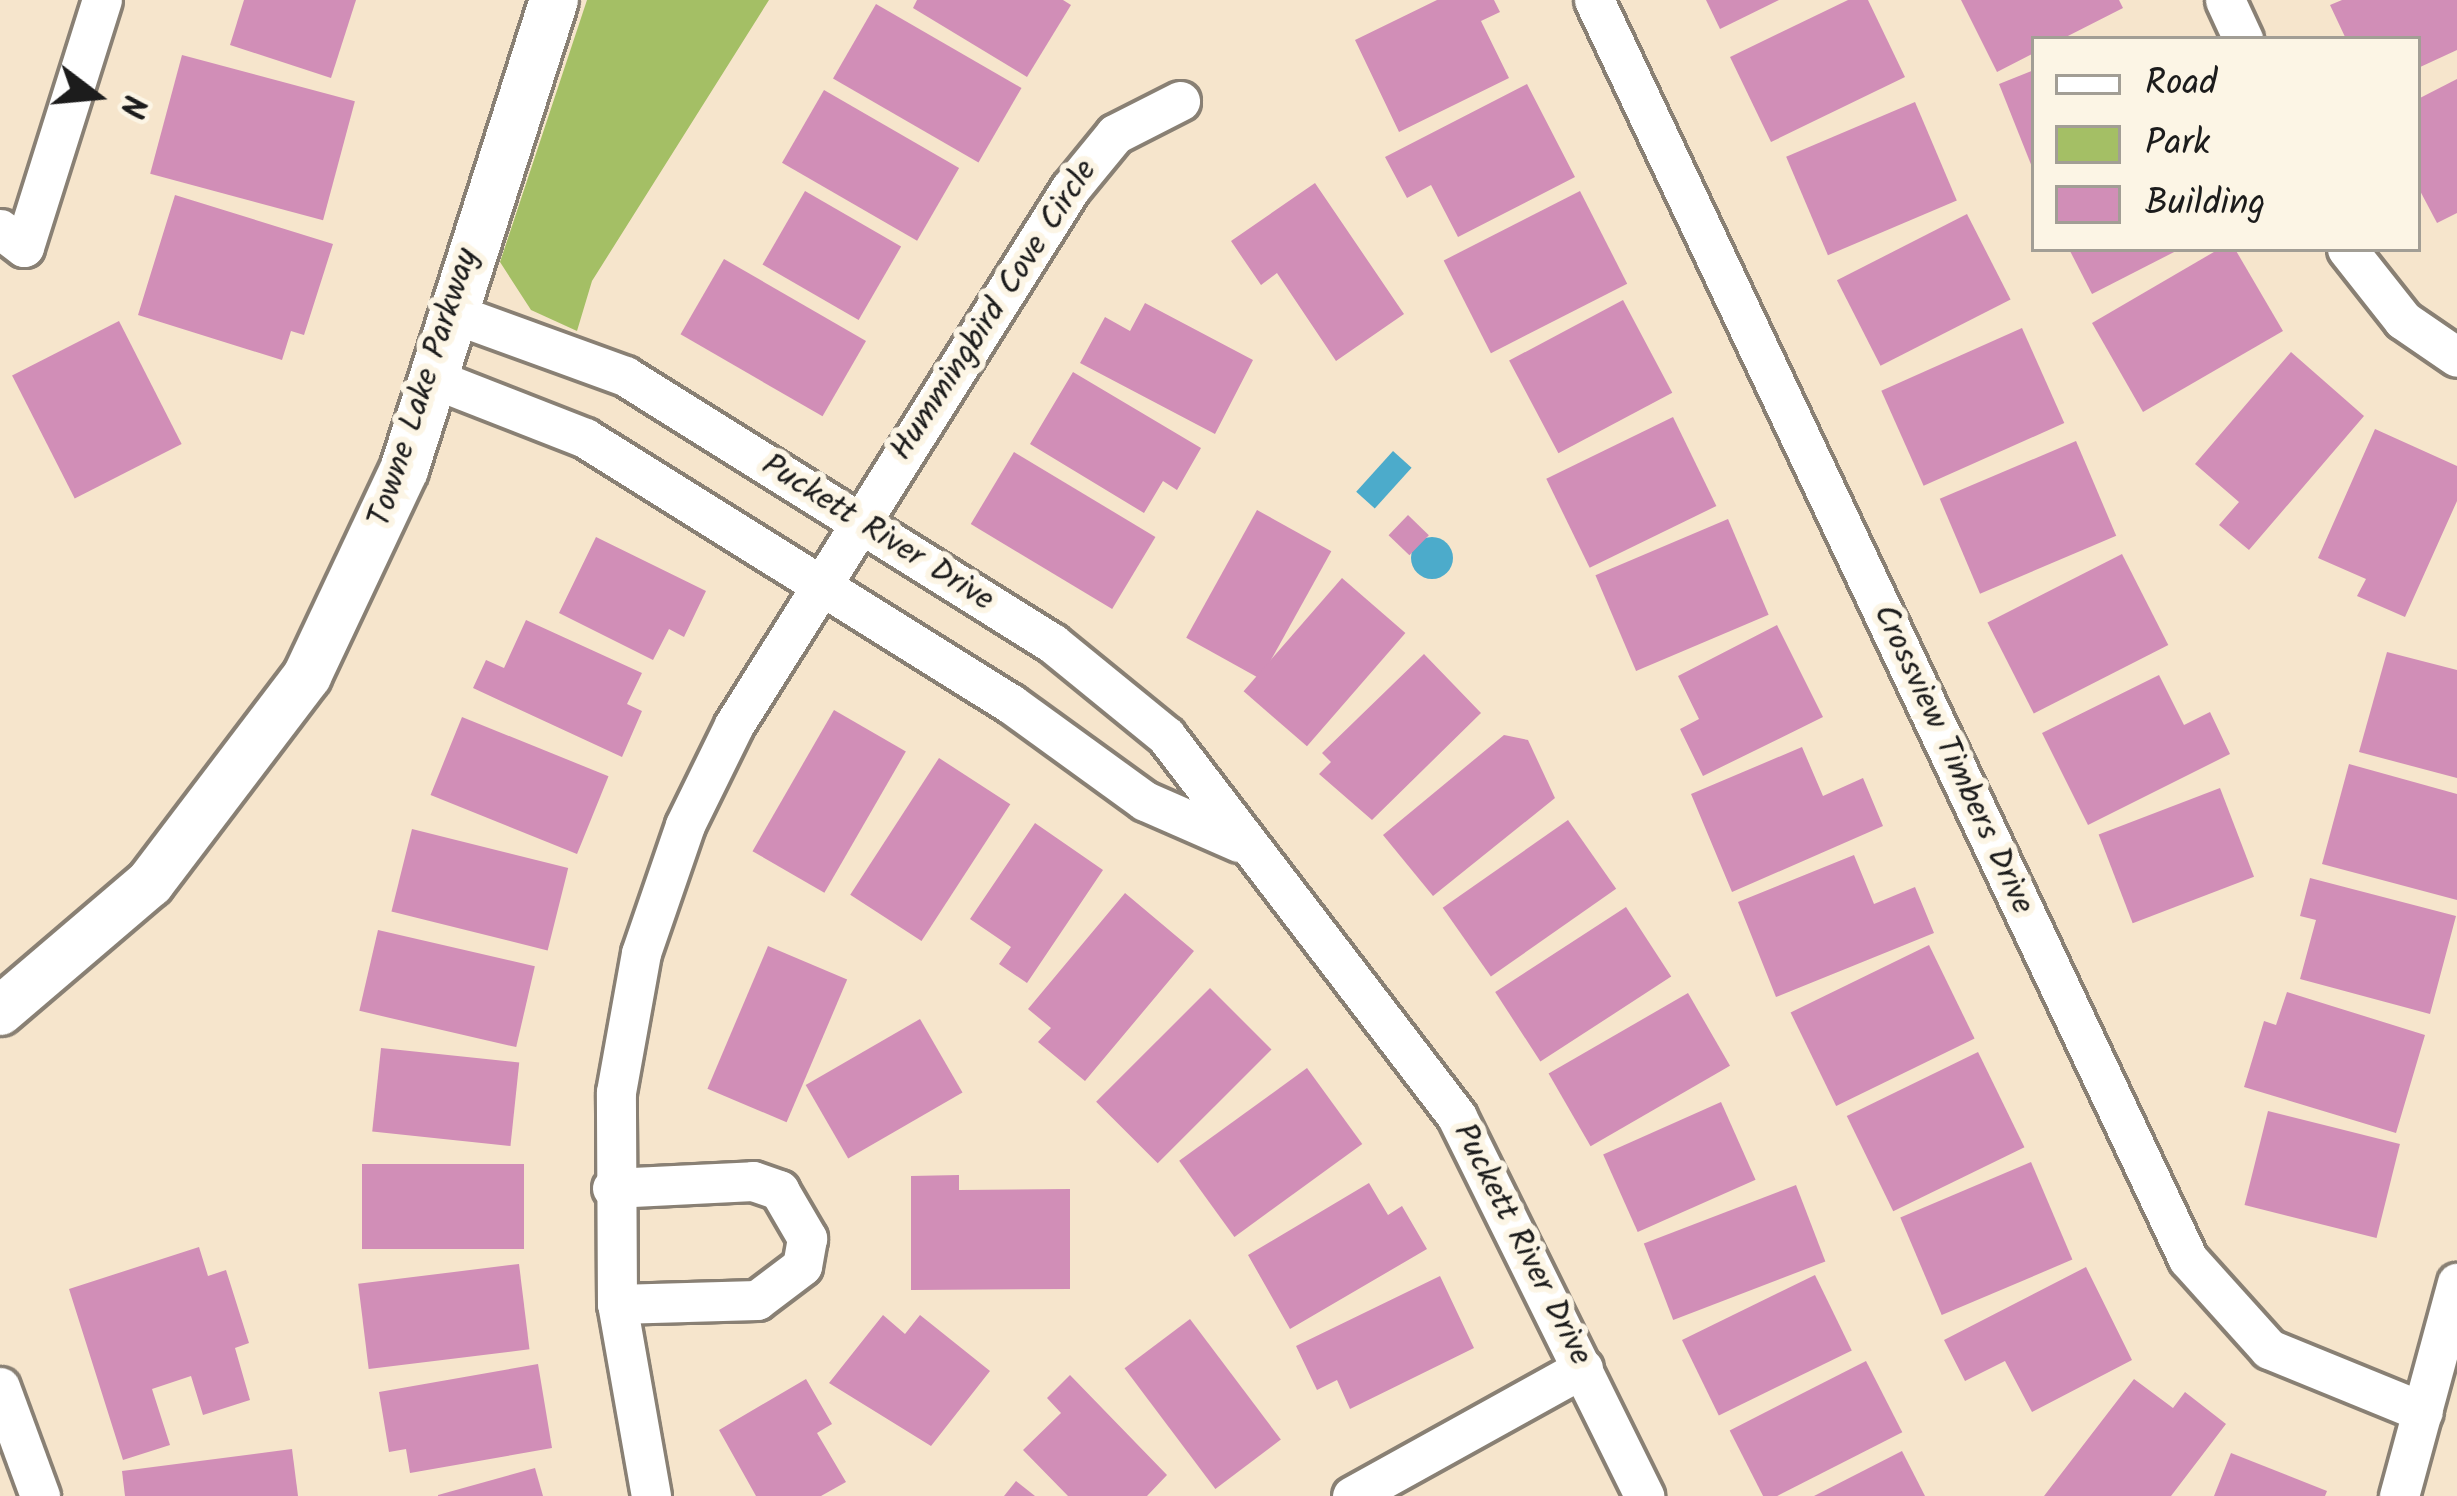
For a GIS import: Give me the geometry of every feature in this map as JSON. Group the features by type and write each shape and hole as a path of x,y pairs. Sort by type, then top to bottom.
{"street":[{"path":"12,238 102,0"},
{"name":"Towne Lake Parkway","path":"0,1011 150,883 235,782 366,565 554,0"},
{"name":"Crossview Timbers Drive","path":"1594,0 2188,1259 2269,1349 2422,1412"},
{"path":"2224,0 2242,36"},
{"name":"Hummingbird Cove Circle","path":"651,1496 617,1304 612,1188 641,953 685,825 840,554 1092,158 1180,101"},
{"path":"2349,252 2403,320 2457,357"},
{"name":"Puckett River Drive","path":"452,313 625,376 1145,801 1239,842"},
{"name":"Puckett River Drive","path":"432,378 584,438 840,554 1127,700 1204,781 1239,842 1386,1012 1457,1117 1644,1496"},
{"path":"612,1188 753,1181 779,1190 807,1238 802,1266 758,1300 617,1304"},
{"path":"2398,1496 2457,1283"},
{"path":"1352,1496 1583,1368"},
{"path":"0,1387 40,1496"}],"green space":[{"path":"587,0 769,0 592,281 577,331 531,310 500,262"}],"water":[{"path":"1393,451 1412,468 1375,509 1356,492"},
{"path":"1432,537 1447,543 1453,558 1447,573 1432,579 1417,573 1411,558 1417,543"}],"building":[{"path":"244,0 356,0 331,78 230,45"},
{"path":"917,0 1063,0 1071,5 1027,77 913,8"},
{"path":"1437,0 1494,0 1500,12 1481,21 1509,78 1399,132 1355,40"},
{"path":"1706,0 1779,0 1720,29"},
{"path":"1848,0 1868,0 1905,77 1771,142 1730,57"},
{"path":"1961,0 2119,0 2123,8 2068,36 2031,36 2031,55 1997,72"},
{"path":"2342,0 2457,0 2457,50 2421,67 2421,36 2345,36 2330,5"},
{"path":"876,4 1021,88 978,162 833,78"},
{"path":"182,55 355,101 323,220 150,174"},
{"path":"2031,71 2031,164 1999,84"},
{"path":"2457,79 2457,213 2437,223 2421,193 2421,97"},
{"path":"1527,84 1575,177 1458,237 1431,185 1407,198 1385,157"},
{"path":"824,90 959,168 917,241 782,163"},
{"path":"1915,102 1957,200 1828,255 1786,157"},
{"path":"1315,183 1404,314 1336,361 1277,273 1261,285 1231,241"},
{"path":"805,191 901,246 859,320 762,265"},
{"path":"1580,191 1627,284 1491,353 1444,260"},
{"path":"175,195 333,244 304,335 291,331 282,360 138,315"},
{"path":"1967,214 2011,300 1880,366 1837,280"},
{"path":"2071,252 2174,252 2092,294"},
{"path":"2214,252 2237,252 2283,331 2143,412 2092,323"},
{"path":"724,259 866,341 823,416 680,334"},
{"path":"1623,300 1672,393 1558,453 1509,361"},
{"path":"1145,303 1253,360 1215,434 1080,363 1105,317 1130,331"},
{"path":"119,321 182,444 75,498 12,375"},
{"path":"2022,328 2064,423 1924,486 1881,391"},
{"path":"2291,352 2364,416 2249,550 2219,525 2239,502 2195,464"},
{"path":"1073,372 1201,448 1177,490 1163,481 1144,513 1030,444"},
{"path":"1673,417 1716,506 1590,568 1546,479"},
{"path":"2375,429 2457,466 2457,501 2405,617 2357,596 2366,579 2318,558"},
{"path":"2076,441 2116,536 1980,594 1940,499"},
{"path":"1014,452 1155,537 1112,609 971,524"},
{"path":"1257,510 1331,551 1261,679 1186,638"},
{"path":"1408,515 1429,535 1409,555 1389,535"},
{"path":"1728,519 1769,615 1636,671 1595,575"},
{"path":"596,537 706,591 684,637 669,629 653,660 559,613"},
{"path":"2122,554 2168,645 2034,713 1987,623"},
{"path":"1342,578 1405,633 1307,746 1244,691"},
{"path":"526,620 642,673 627,704 642,711 622,757 473,688 486,660 504,668"},
{"path":"1777,625 1823,717 1703,776 1680,729 1699,719 1678,676"},
{"path":"2387,652 2457,670 2457,778 2359,752"},
{"path":"1424,654 1481,713 1372,820 1319,774 1331,762 1322,753"},
{"path":"2159,675 2184,725 2210,712 2230,754 2088,825 2042,733"},
{"path":"834,710 906,752 824,893 752,851"},
{"path":"462,717 608,776 577,854 431,795"},
{"path":"1504,735 1528,740 1555,798 1433,896 1383,835"},
{"path":"1802,747 1823,796 1863,778 1883,826 1732,892 1691,794"},
{"path":"939,758 1010,804 922,941 850,895"},
{"path":"2349,764 2457,794 2457,900 2322,864"},
{"path":"2220,788 2254,877 2133,923 2099,835"},
{"path":"1568,820 1616,889 1491,977 1443,908"},
{"path":"1035,823 1103,870 1027,983 999,964 1011,947 970,919"},
{"path":"412,829 568,868 548,950 391,911"},
{"path":"1854,855 1874,904 1915,887 1934,933 1776,997 1738,902"},
{"path":"2310,878 2456,916 2430,1014 2300,979 2316,920 2300,916"},
{"path":"1125,893 1194,951 1085,1081 1038,1042 1051,1028 1028,1009"},
{"path":"1626,907 1671,977 1540,1062 1495,992"},
{"path":"378,930 535,966 516,1047 359,1011"},
{"path":"1929,945 1975,1038 1836,1106 1791,1013"},
{"path":"768,946 847,980 787,1122 707,1089"},
{"path":"1210,988 1272,1050 1158,1163 1096,1102"},
{"path":"2287,992 2425,1035 2396,1133 2244,1087 2264,1021 2276,1025"},
{"path":"1688,993 1730,1066 1591,1146 1549,1074"},
{"path":"920,1019 962,1093 848,1159 806,1085"},
{"path":"381,1048 519,1063 510,1146 372,1132"},
{"path":"1978,1052 2024,1147 1893,1211 1847,1116"},
{"path":"1307,1068 1362,1144 1234,1237 1179,1161"},
{"path":"1721,1102 1756,1180 1638,1232 1603,1154"},
{"path":"2268,1111 2400,1144 2376,1238 2245,1205"},
{"path":"2031,1162 2072,1260 1942,1315 1900,1217"},
{"path":"362,1164 524,1164 524,1249 362,1249"},
{"path":"959,1175 959,1190 1070,1189 1070,1289 911,1290 911,1176"},
{"path":"1369,1183 1388,1215 1402,1206 1427,1249 1290,1329 1248,1255"},
{"path":"1796,1185 1825,1262 1673,1320 1644,1243"},
{"path":"199,1247 208,1276 226,1270 249,1343 235,1348 250,1400 203,1415 191,1376 152,1389 170,1445 123,1460 69,1289"},
{"path":"519,1264 529,1349 369,1369 358,1284"},
{"path":"2086,1267 2132,1360 2032,1412 2005,1361 1965,1381 1944,1340"},
{"path":"1815,1275 1852,1350 1719,1415 1682,1340"},
{"path":"1440,1276 1474,1348 1350,1409 1337,1380 1317,1390 1296,1346"},
{"path":"883,1315 905,1334 920,1315 990,1371 931,1446 829,1383"},
{"path":"1190,1319 1281,1440 1215,1489 1125,1368"},
{"path":"1866,1361 1902,1432 1777,1496 1763,1496 1730,1430"},
{"path":"538,1364 552,1448 410,1473 406,1449 389,1452 379,1392"},
{"path":"1070,1375 1167,1475 1147,1496 1068,1496 1023,1450 1061,1413 1047,1398"},
{"path":"806,1379 832,1424 817,1433 846,1482 821,1496 756,1496 719,1430"},
{"path":"2134,1379 2173,1408 2185,1392 2226,1424 2171,1496 2044,1496"},
{"path":"292,1449 298,1496 125,1496 122,1471"},
{"path":"1902,1451 1925,1496 1814,1496"},
{"path":"2231,1453 2327,1491 2325,1496 2214,1496"},
{"path":"535,1468 543,1496 438,1496 438,1495"},
{"path":"1016,1481 1035,1496 1004,1496"}]}
